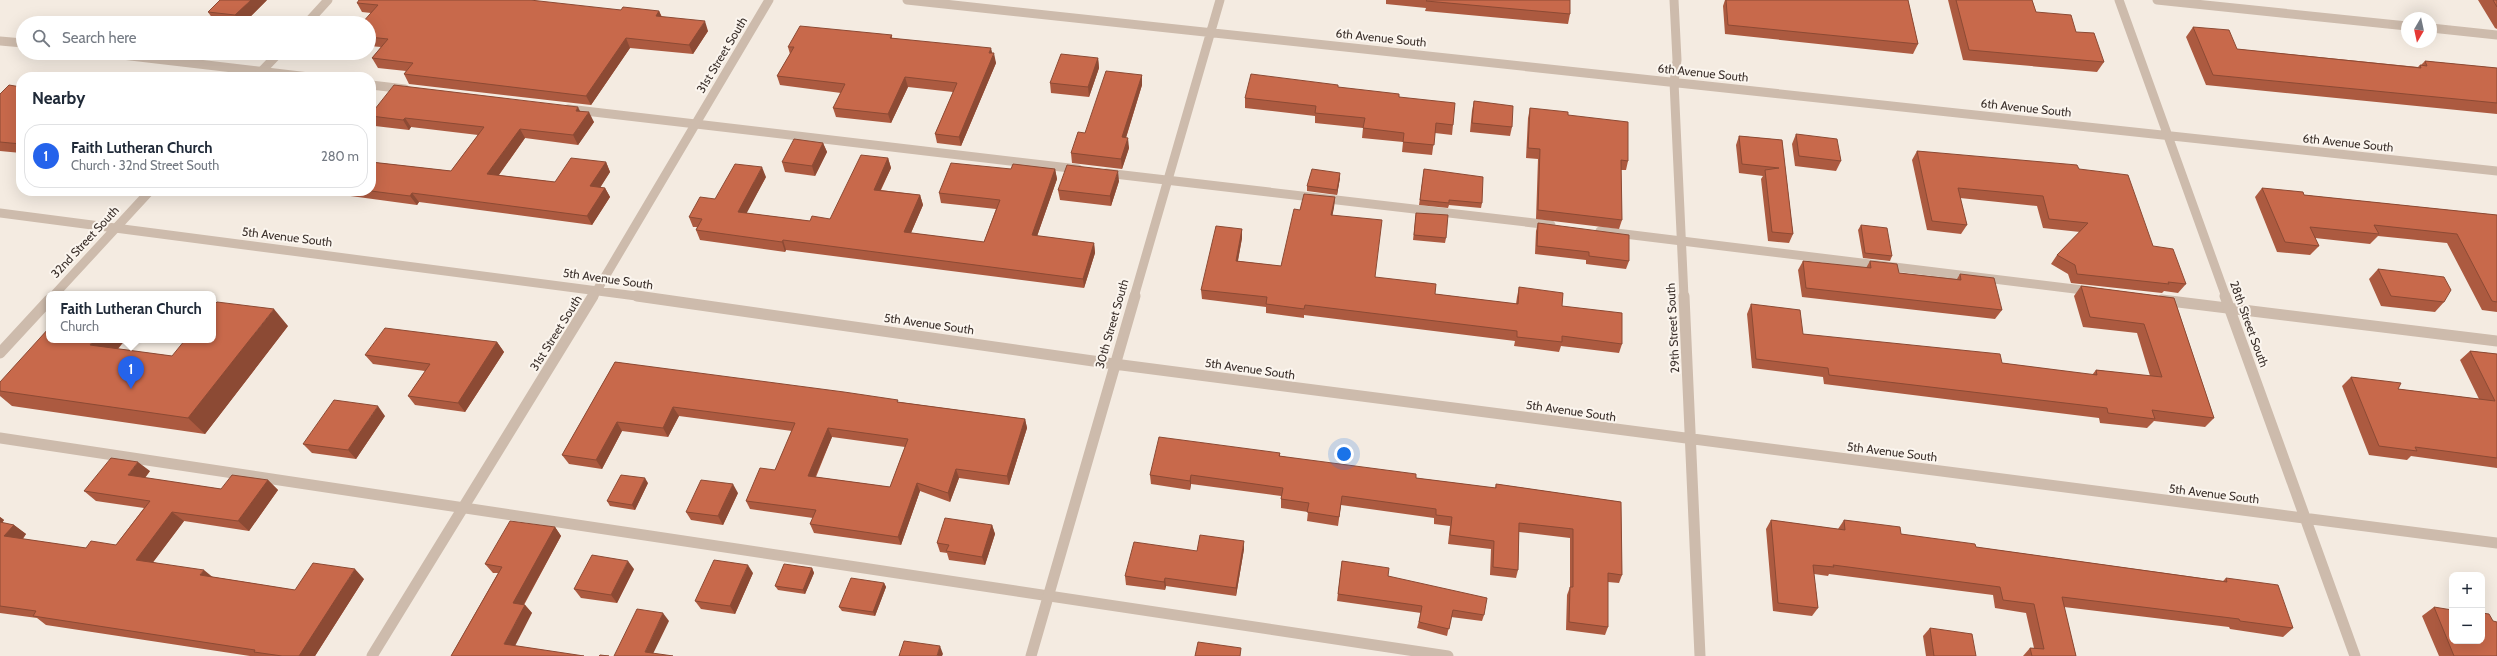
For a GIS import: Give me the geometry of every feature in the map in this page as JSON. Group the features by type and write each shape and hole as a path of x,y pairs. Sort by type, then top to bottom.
{"street":[{"path":"313,16 328,0"},
{"name":"31st Street South","path":"372,656 597,290 770,0"},
{"name":"6th Avenue South","path":"907,0 2497,171"},
{"name":"30th Street South","path":"1031,656 1220,0"},
{"name":"29th Street South","path":"1674,0 1677,60 1674,82 1700,656"},
{"name":"28th Street South","path":"2119,0 2355,656"},
{"path":"2157,0 2401,25"},
{"path":"2437,29 2497,35"},
{"path":"0,41 16,43"},
{"path":"156,60 244,72"},
{"path":"261,72 272,60"},
{"path":"376,86 418,90"},
{"path":"561,108 1563,227"},
{"name":"32nd Street South","path":"58,291 145,196"},
{"name":"5th Avenue South","path":"0,213 597,290 1114,364 1691,440 2497,543"},
{"path":"1587,230 2105,293"},
{"path":"2152,299 2497,341"},
{"path":"0,353 46,303"},
{"path":"0,438 464,506 1448,656"}],"building":[{"path":"220,0 251,0 235,15 208,12"},
{"path":"359,0 530,0 621,10 623,7 659,11 656,16 705,21 689,45 626,38 586,96 404,74 413,63 376,58 376,53 388,39 376,38 376,16 368,16 378,5 357,3"},
{"path":"1570,0 1570,14 1426,1"},
{"path":"1726,0 1908,0 1918,44 1728,25"},
{"path":"1956,0 2032,0 2036,12 2071,15 2076,32 2094,33 2104,62 1969,50"},
{"path":"2493,0 2497,0 2497,7"},
{"path":"800,26 892,35 890,38 991,48 989,53 994,53 959,137 935,134 957,83 905,77 888,114 833,108 845,84 777,76 794,47 788,47"},
{"path":"2193,27 2229,30 2237,49 2421,68 2420,65 2427,66 2425,61 2497,68 2497,103 2213,75"},
{"path":"1061,54 1098,58 1088,87 1050,83"},
{"path":"1106,71 1142,75 1122,137 1128,138 1121,159 1071,153 1078,132 1085,133"},
{"path":"1251,74 1338,85 1338,87 1399,94 1399,97 1455,103 1453,125 1436,123 1434,145 1403,142 1404,133 1363,128 1365,118 1315,113 1316,106 1245,98"},
{"path":"9,85 16,86 16,144 0,142 0,94"},
{"path":"394,85 578,107 576,111 589,112 573,135 520,129 487,174 555,182 571,158 606,162 590,186 605,188 587,216 412,193 410,196 376,192 376,163 451,171 484,127 405,118 403,120 376,117 376,108"},
{"path":"1474,101 1513,106 1512,127 1472,123"},
{"path":"1530,108 1568,112 1568,115 1628,122 1628,161 1621,160 1622,220 1538,210 1540,149 1528,148"},
{"path":"1796,134 1837,139 1841,161 1799,156"},
{"path":"1739,136 1782,140 1793,234 1772,232 1765,170 1779,168 1742,164"},
{"path":"794,139 823,143 812,166 782,162"},
{"path":"1917,151 2077,165 2079,169 2128,175 2153,246 2173,249 2186,284 2168,282 2169,284 2077,274 2075,265 2057,255 2088,223 2049,219 2043,196 1958,188 1967,225 1932,221"},
{"path":"861,155 888,158 874,190 920,195 904,232 984,242 1000,200 939,193 951,163 1011,169 1013,164 1055,169 1032,235 1094,243 1083,279 696,230 702,219 689,217 700,197 715,199 735,164 762,167 738,212 810,221 812,216 830,219"},
{"path":"1067,165 1118,171 1110,196 1058,190"},
{"path":"1312,169 1340,173 1337,190 1307,186"},
{"path":"1424,169 1483,177 1482,203 1449,200 1449,203 1420,200"},
{"path":"2262,188 2303,192 2304,195 2497,215 2497,302 2492,301 2457,234 2374,225 2379,234 2310,227 2319,246 2285,242"},
{"path":"1304,194 1335,197 1331,215 1382,220 1375,277 1436,284 1435,294 1518,304 1519,287 1563,293 1562,306 1622,313 1622,344 1562,336 1562,342 1517,337 1517,331 1305,305 1304,309 1266,304 1267,297 1201,290 1216,226 1242,229 1236,261 1281,266 1294,209 1300,210"},
{"path":"1416,213 1448,215 1446,238 1414,235"},
{"path":"1538,223 1629,235 1629,261 1589,256 1589,252 1537,246"},
{"path":"1861,225 1887,228 1892,256 1865,253"},
{"path":"1803,261 1871,268 1870,261 1897,264 1899,273 1961,280 1960,274 1994,278 2002,310 1806,288"},
{"path":"2378,269 2444,277 2451,290 2444,302 2391,296"},
{"path":"2081,286 2174,298 2214,418 2152,410 2155,419 2108,413 2107,408 1829,375 1828,368 1756,359 1751,304 1800,310 1803,334 2000,354 2002,363 2097,375 2096,370 2162,377 2144,324 2090,317"},
{"path":"216,303 274,309 188,418 0,391 0,382 46,331 46,343 92,343 90,345 172,356 183,343 216,343"},
{"path":"385,328 497,342 458,403 408,396 430,364 365,355"},
{"path":"2470,351 2497,354 2497,458 2415,447 2417,451 2379,446 2351,377 2401,383 2398,389 2495,401"},
{"path":"615,362 844,392 898,400 897,402 1025,419 1007,476 956,469 948,493 917,483 898,537 810,524 816,510 746,501 760,468 775,470 795,423 673,407 663,428 617,422 596,460 562,455","holes":["828,428 908,439 890,487 808,476"]},
{"path":"334,400 378,406 348,450 303,444"},
{"path":"1159,437 1280,453 1279,456 1416,474 1416,478 1496,488 1496,484 1621,502 1622,575 1608,573 1608,627 1569,622 1570,587 1573,587 1573,529 1519,523 1518,570 1493,567 1494,541 1450,535 1452,517 1436,515 1436,509 1342,496 1339,517 1307,512 1309,503 1281,499 1283,488 1191,475 1190,481 1150,475"},
{"path":"111,458 138,462 128,475 221,489 232,475 268,480 238,521 172,512 136,560 204,570 200,575 295,590 313,563 355,569 299,656 282,656 254,652 255,650 33,616 36,611 0,606 0,522 14,525 4,536 86,548 91,541 116,545 150,501 84,491"},
{"path":"621,475 645,478 632,505 607,501"},
{"path":"701,480 733,484 718,516 686,512"},
{"path":"945,518 992,525 982,557 946,551 949,545 937,543"},
{"path":"1771,520 1845,530 1844,520 1900,527 1901,534 1975,544 1976,547 2227,582 2226,578 2278,585 2293,628 2240,621 2239,619 2062,597 2076,656 2032,656 2030,648 2044,649 2034,604 2003,600 2000,587 1833,565 1834,567 1813,565 1818,608 1778,603"},
{"path":"510,521 555,527 513,603 525,605 504,644 584,656 451,656 502,567 485,564"},
{"path":"1200,535 1244,541 1236,588 1165,578 1164,582 1125,576 1134,542 1197,551"},
{"path":"592,555 628,561 611,595 574,589"},
{"path":"714,560 748,565 730,606 695,601"},
{"path":"1342,561 1389,568 1388,576 1487,598 1484,615 1453,610 1449,629 1419,622 1422,606 1338,594"},
{"path":"784,564 812,568 803,590 775,586"},
{"path":"851,578 884,583 873,612 839,607"},
{"path":"2434,607 2449,610 2449,644"},
{"path":"637,609 663,613 645,652 673,656 614,656"},
{"path":"2485,613 2489,614 2493,621 2497,622 2497,656 2454,656 2449,644 2485,644"},
{"path":"1930,628 1972,634 1976,656 1934,656"},
{"path":"904,641 940,646 937,656 899,656"},
{"path":"1198,642 1241,648 1240,656 1195,656"}],"place":[{"name":"Faith Lutheran Church","path":"131,389"}]}
